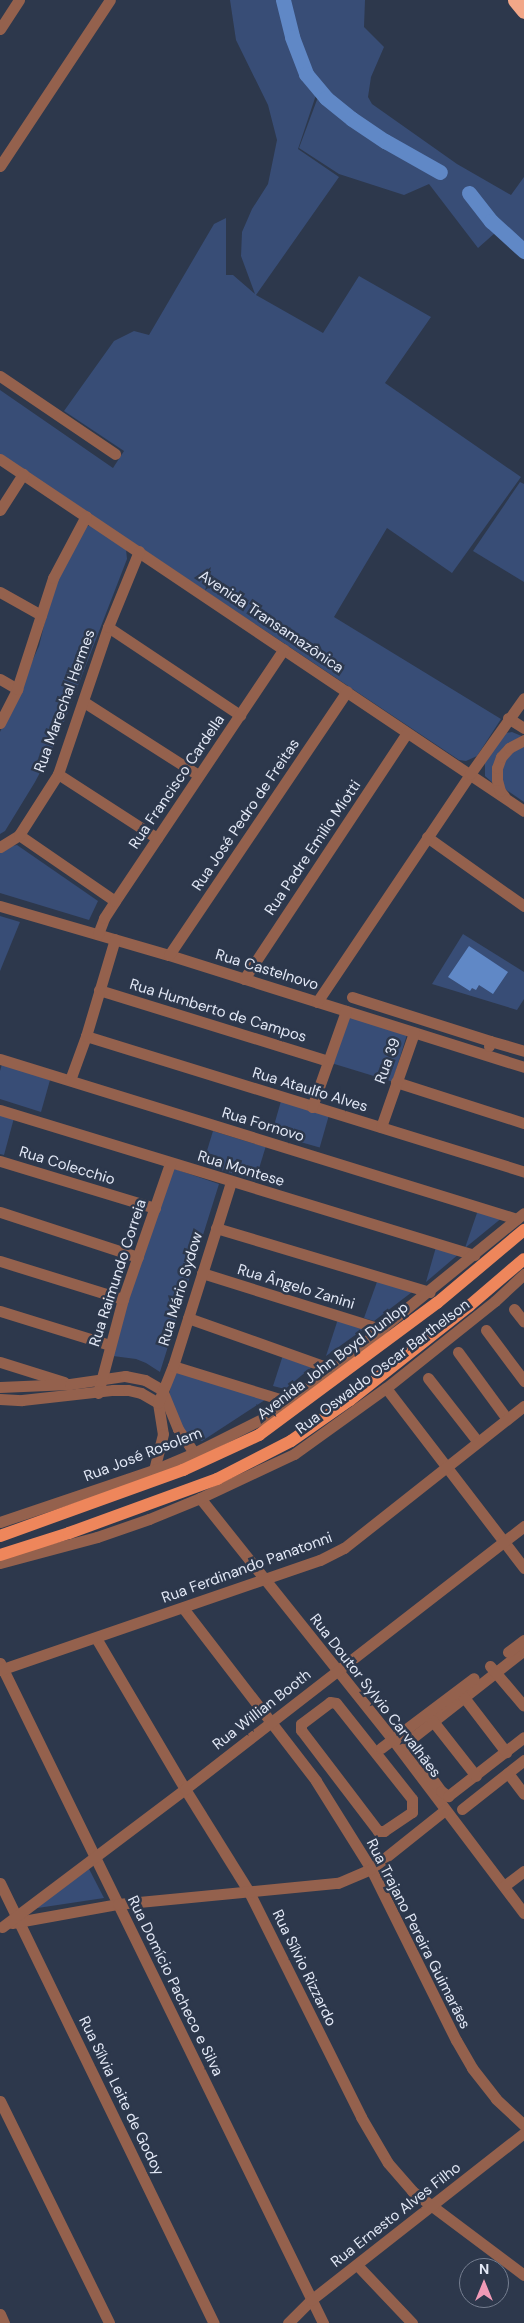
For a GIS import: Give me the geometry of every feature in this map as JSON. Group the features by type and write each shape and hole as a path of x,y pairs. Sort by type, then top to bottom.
{"highway":[{"path":"515,0 524,11"}],"main road":[{"name":"Avenida John Boyd Dunlop","path":"0,1536 183,1470 259,1435 437,1302 522,1221"},
{"path":"0,1555 69,1533 217,1479 291,1441 350,1400 469,1306 524,1259"}],"street":[{"path":"0,29 19,0"},
{"path":"0,166 110,0"},
{"path":"0,376 114,454"},
{"name":"Avenida Transamazônica","path":"0,459 524,811"},
{"path":"0,510 23,474"},
{"path":"0,723 17,689 53,578 86,516"},
{"name":"Rua Marechal Hermes","path":"0,847 18,835 58,774 108,627 139,551"},
{"path":"0,592 41,615"},
{"path":"108,627 240,716"},
{"name":"Rua Francisco Cardella","path":"98,934 104,918 115,901 284,649"},
{"path":"0,680 17,689"},
{"name":"Rua José Pedro de Freitas","path":"169,955 347,691"},
{"path":"317,1002 508,718 524,698"},
{"path":"84,702 198,775"},
{"path":"508,718 524,728"},
{"name":"Rua Padre Emilio Miotti","path":"244,980 407,732"},
{"path":"508,801 500,791 497,780 497,768 501,757 509,748 524,740"},
{"path":"58,774 157,838"},
{"path":"18,835 115,901"},
{"path":"427,838 524,906"},
{"name":"Rua Castelnovo","path":"0,906 169,955 524,1067"},
{"path":"70,1080 86,1036 114,939"},
{"name":"Rua Humberto de Campos","path":"99,990 328,1061"},
{"path":"352,997 524,1051"},
{"path":"312,1106 346,1011"},
{"name":"Rua 39","path":"381,1127 414,1033"},
{"name":"Rua Ataulfo Alves","path":"86,1036 524,1172"},
{"path":"486,1055 490,1040"},
{"name":"Rua Fornovo","path":"0,1059 522,1221"},
{"path":"396,1082 524,1123"},
{"name":"Rua Montese","path":"0,1110 474,1255"},
{"name":"Rua Colecchio","path":"0,1161 155,1208"},
{"name":"Rua Raimundo Correia","path":"98,1393 123,1299 170,1163"},
{"name":"Rua Mário Sydow","path":"158,1403 173,1366 231,1182"},
{"path":"0,1212 138,1257"},
{"name":"Rua José Rosolem","path":"0,1522 154,1470 194,1453 289,1402 430,1292 474,1255 522,1221"},
{"path":"216,1228 430,1292"},
{"path":"0,1261 123,1299"},
{"name":"Rua Ângelo Zanini","path":"202,1273 381,1329"},
{"name":"Rua Oswaldo Oscar Barthelson","path":"0,1563 97,1537 148,1519 200,1498 294,1454 386,1388 495,1301 524,1274"},
{"path":"514,1309 524,1322"},
{"path":"0,1311 110,1344"},
{"path":"188,1318 332,1369"},
{"path":"486,1330 524,1381"},
{"path":"458,1352 507,1420"},
{"path":"0,1362 70,1384"},
{"path":"173,1366 289,1402"},
{"path":"0,1387 70,1384 134,1377 145,1380 162,1390 178,1429 194,1453"},
{"path":"428,1378 478,1442"},
{"path":"386,1388 524,1568"},
{"path":"0,1399 22,1400 128,1390 141,1393 158,1403 163,1434 154,1470"},
{"name":"Rua Ferdinando Panatonni","path":"1,1667 96,1638 320,1560 344,1548 524,1406"},
{"name":"Rua Doutor Sylvio Carvalhães","path":"200,1498 393,1740 524,1913"},
{"name":"Rua Willian Booth","path":"1,1927 17,1918 524,1526"},
{"name":"Rua Trajano Pereira Guimarães","path":"183,1608 316,1781 371,1869 456,2040 472,2068 496,2099 524,2125"},
{"name":"Rua Sílvio Rizzardo","path":"96,1638 185,1789 249,1892 378,2148 388,2163 412,2191 524,2275"},
{"path":"524,1640 463,1696 406,1743 441,1791 450,1796 524,1737"},
{"path":"378,1751 492,1669 524,1650"},
{"name":"Rua Domício Pacheco e Silva","path":"1,1667 323,2323"},
{"path":"492,1669 524,1706"},
{"path":"463,1696 506,1752"},
{"path":"335,1702 378,1751 413,1803 412,1812 381,1832 378,1831 303,1733 300,1726 326,1705 335,1702"},
{"path":"432,1720 476,1776"},
{"path":"462,1809 524,1760"},
{"path":"508,1773 524,1794"},
{"path":"17,1918 118,1904 338,1883 371,1869 445,1810"},
{"path":"504,1886 524,1871"},
{"name":"Rua Sílvia Leite de Godoy","path":"0,1883 214,2323"},
{"path":"0,2101 109,2323"},
{"name":"Rua Ernesto Alves Filho","path":"288,2323 311,2300 524,2133"},
{"path":"357,2265 412,2323"},
{"path":"0,2314 4,2323"}],"shaded area":[{"path":"230,0 280,0 304,78 316,95 298,149 339,177 256,295 323,333 359,276 431,317 385,383 521,477 452,573 387,528 334,617 501,719 477,756 466,761 459,760 0,454 0,390 113,468 124,451 64,411 114,341 134,331 149,335 214,224 226,218 226,275 233,275 255,294 241,256 242,232 252,209 268,184 277,140 268,105 236,40"},
{"path":"288,0 365,0 364,27 384,47 371,77 368,97 372,104 457,164 511,195 524,177 524,243 504,225 478,248 429,184 404,195 339,174 299,148 321,89 306,64"},
{"path":"520,482 524,484 524,582 473,551"},
{"path":"92,525 126,549 127,559 57,740 35,782 5,831 0,834 0,732 39,646 56,576 84,527"},
{"path":"512,732 524,737 511,744 494,784 485,776 485,762 506,733"},
{"path":"524,744 524,802 502,787 503,760"},
{"path":"17,845 98,901 89,920 0,893 0,852 7,847"},
{"path":"0,916 20,922 0,971"},
{"path":"463,934 524,972 524,999 517,1010 432,984"},
{"path":"469,946 508,972 493,994 479,985 476,990 472,988 470,991 448,977"},
{"path":"345,1015 407,1034 393,1082 330,1063"},
{"path":"2,1064 50,1080 41,1112 0,1099 0,1071"},
{"path":"281,1101 329,1115 320,1147 272,1134"},
{"path":"0,1114 14,1118 4,1155 0,1154"},
{"path":"213,1131 266,1147 255,1181 203,1164"},
{"path":"169,1167 219,1184 160,1372 136,1359 113,1356 124,1308"},
{"path":"478,1210 503,1217 465,1248"},
{"path":"436,1247 460,1253 426,1282"},
{"path":"378,1279 416,1289 374,1321 364,1318"},
{"path":"338,1319 365,1328 326,1356"},
{"path":"284,1352 318,1362 285,1389 273,1386"},
{"path":"174,1370 268,1398 202,1441 184,1432 169,1395"},
{"path":"88,1867 104,1898 31,1909"}],"waterway":[{"path":"283,0 292,37 306,74 326,98 352,119 385,141 440,172"},
{"path":"469,193 491,221 524,251"}]}
